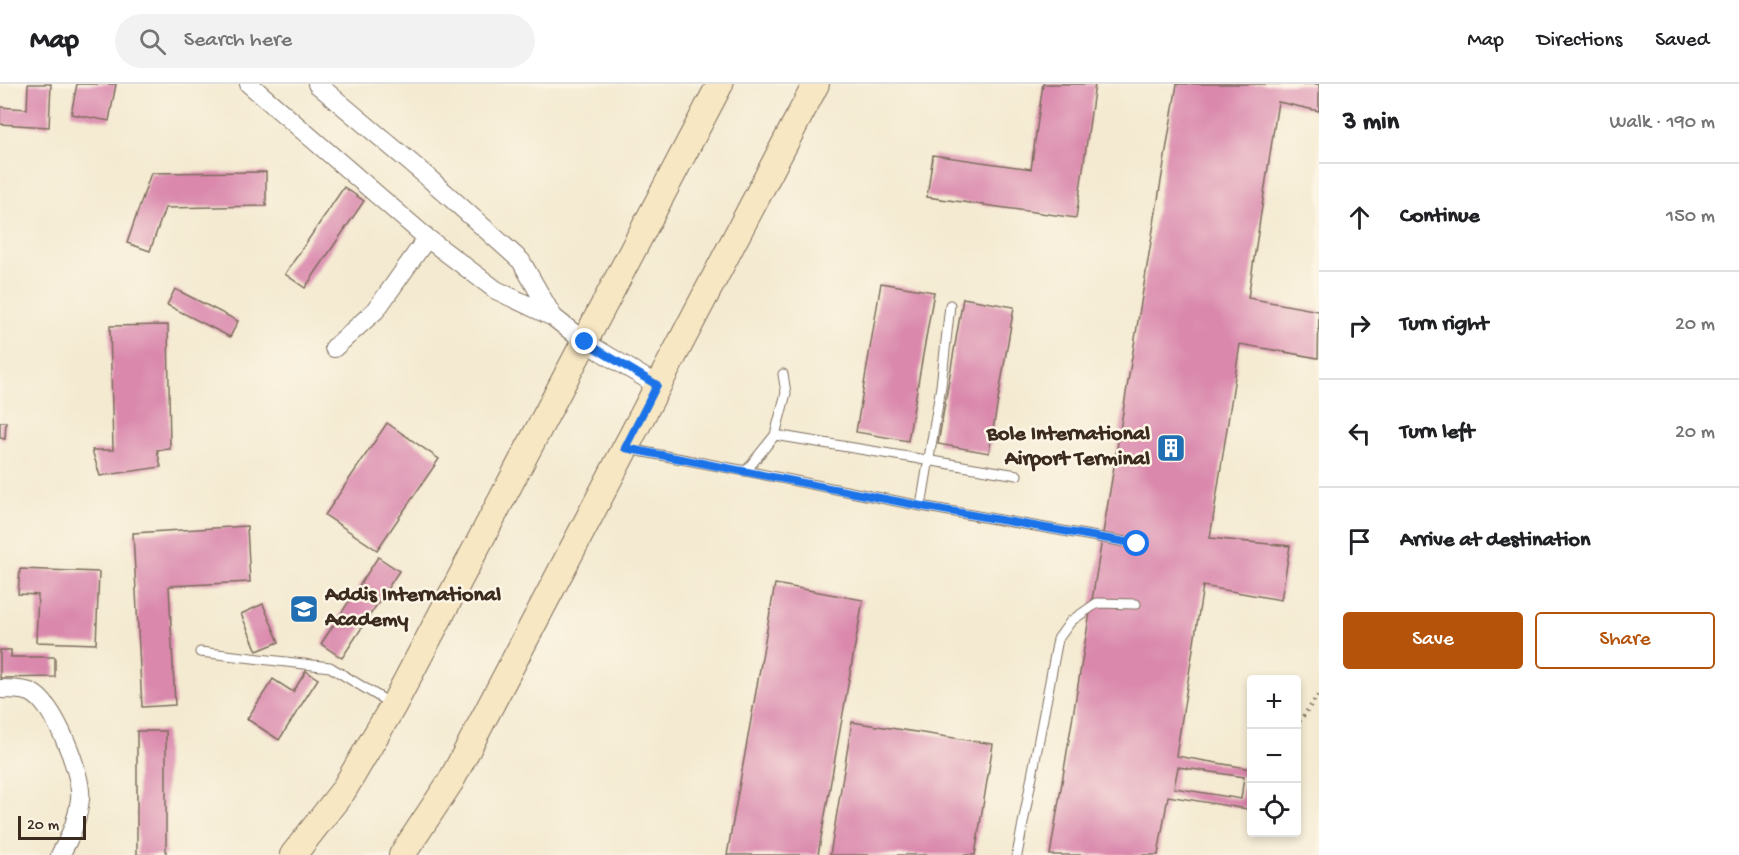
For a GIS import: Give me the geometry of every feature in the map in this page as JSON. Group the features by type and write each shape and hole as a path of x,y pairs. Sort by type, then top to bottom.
{"main road":[{"path":"293,855 343,790 393,705 720,84"},
{"path":"402,855 451,781 816,84"}],"street":[{"path":"249,84 427,238 496,290 553,317 585,342 657,385"},
{"path":"317,84 423,173 521,261 553,317"},
{"path":"334,348 376,310 427,238"},
{"path":"0,689 30,692 42,700 71,753 78,775 80,798 74,827 60,855"}],"lane":[{"path":"921,506 941,386 950,305"},
{"path":"746,471 775,435 786,393 783,374"},
{"path":"775,435 1017,475"},
{"path":"625,448 921,506 1137,544"},
{"path":"1017,855 1058,639 1071,621 1097,603 1136,604"},
{"path":"200,652 330,667 393,705"}],"path":[{"path":"1301,719 1319,694"}],"building":[{"path":"28,84 51,84 49,127 0,124 0,107 27,109"},
{"path":"77,84 116,84 109,121 71,114"},
{"path":"1043,84 1095,84 1076,218 927,197 933,155 1031,169"},
{"name":"Bole International Airport Terminal","path":"1177,84 1319,84 1319,111 1278,102 1248,298 1319,311 1318,358 1240,344 1210,538 1290,546 1281,600 1203,586 1176,756 1247,768 1247,809 1168,796 1158,855 1050,855","holes":["1178,767 1244,777 1241,799 1174,788"]},
{"path":"266,172 266,206 165,208 150,251 127,243 151,173"},
{"path":"344,187 364,201 305,288 285,274"},
{"path":"881,283 934,292 908,441 856,432"},
{"path":"175,289 238,321 230,337 167,305"},
{"path":"963,298 1014,307 989,453 938,444"},
{"path":"168,325 170,449 157,450 161,467 100,476 92,450 113,450 110,326"},
{"path":"0,422 6,422 5,439 0,438"},
{"path":"387,423 439,459 377,550 325,515"},
{"path":"247,526 250,582 169,586 175,705 142,707 133,533"},
{"path":"378,557 399,571 342,658 321,644"},
{"path":"20,569 99,572 96,644 36,642 38,595 18,594"},
{"path":"775,584 863,600 818,855 727,855"},
{"path":"263,604 279,642 257,651 241,614"},
{"path":"0,650 11,650 11,657 55,657 55,677 0,678"},
{"path":"306,671 318,679 279,740 247,719 273,679 293,692"},
{"path":"852,722 993,744 975,855 830,855"},
{"path":"137,731 166,731 166,855 137,855"}],"place":[{"name":"Bole International Airport Terminal","path":"1171,448"},
{"name":"Addis International Academy","path":"304,609"}],"route":[{"path":"585,342 657,385 625,448 921,506 1137,544"}]}
